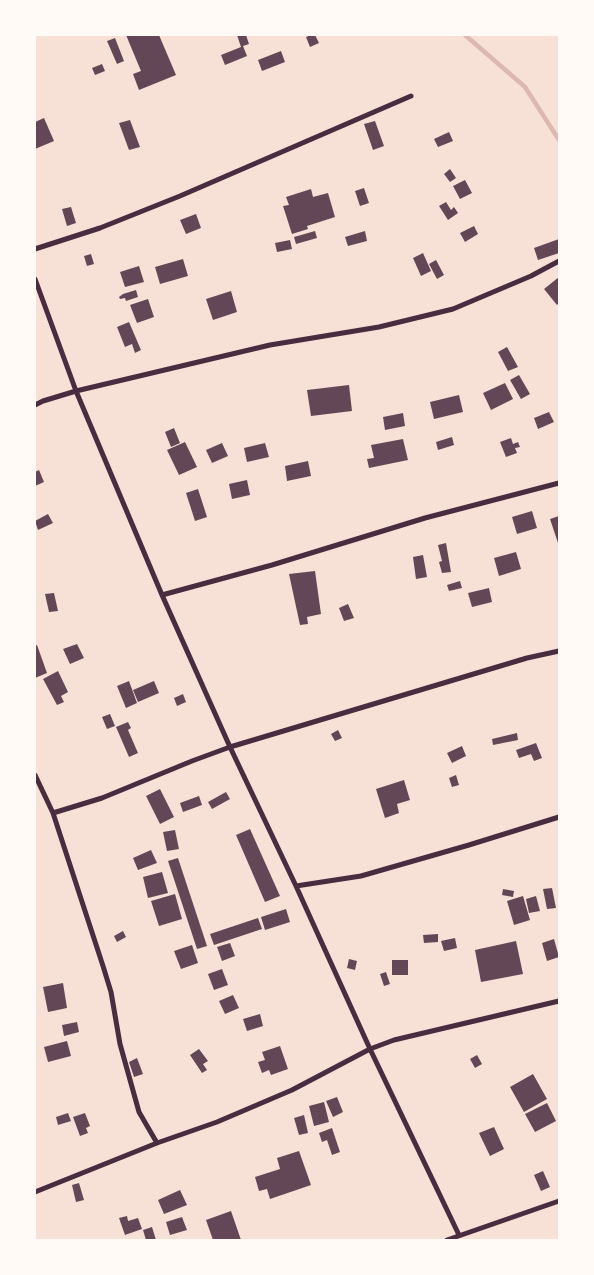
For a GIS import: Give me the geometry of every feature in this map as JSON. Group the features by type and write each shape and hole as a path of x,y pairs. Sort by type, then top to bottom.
{"street":[{"path":"35,249 100,228 180,196 411,96"},
{"path":"35,405 76,391 270,345 379,327 453,309 531,276 559,261"},
{"path":"35,280 76,391 162,595 370,1049 459,1235"},
{"path":"162,595 272,565 425,518 559,482"},
{"path":"53,813 102,798 230,747 527,658 559,651"},
{"path":"35,774 53,813 111,992 120,1044 139,1112 157,1143"},
{"path":"296,886 361,876 469,846 559,817"},
{"path":"35,1192 157,1143 217,1122 292,1090 370,1049 394,1040 559,1001"},
{"path":"447,1240 559,1201"}],"building":[{"path":"126,35 159,35 176,75 139,90 133,74 141,71"},
{"path":"237,35 246,35 249,44 243,46 247,56 225,65 221,55 241,47"},
{"path":"315,35 319,43 310,47 306,37"},
{"path":"115,38 124,61 117,64 107,41"},
{"path":"281,51 285,62 262,71 258,60"},
{"path":"102,64 105,71 95,75 92,68"},
{"path":"44,118 54,141 35,149 35,122"},
{"path":"130,120 140,147 129,150 119,123"},
{"path":"375,121 384,146 373,150 364,124"},
{"path":"449,132 453,141 438,147 434,139"},
{"path":"450,169 456,178 450,182 444,174"},
{"path":"465,180 472,193 460,199 453,186"},
{"path":"364,188 369,203 360,206 355,191"},
{"path":"311,189 313,197 328,193 335,217 307,226 308,229 292,234 283,206 289,205 286,197"},
{"path":"446,202 451,210 454,207 458,213 448,220 439,206"},
{"path":"71,207 76,223 67,226 62,209"},
{"path":"196,214 201,228 186,234 180,220"},
{"path":"474,226 478,234 465,242 460,233"},
{"path":"315,231 317,238 296,244 294,237"},
{"path":"365,231 367,241 348,246 345,237"},
{"path":"559,239 559,253 538,260 534,248"},
{"path":"290,240 292,249 277,252 275,243"},
{"path":"423,253 431,271 421,276 413,258"},
{"path":"91,254 94,264 87,266 84,256"},
{"path":"183,259 188,276 160,284 155,267"},
{"path":"436,260 444,275 437,279 429,264"},
{"path":"139,266 144,282 125,287 120,272"},
{"path":"559,277 559,303 557,305 544,289"},
{"path":"136,290 138,297 126,301 125,298 120,299 119,297 123,294"},
{"path":"231,291 237,312 213,320 206,299"},
{"path":"148,299 154,317 137,323 130,305"},
{"path":"129,322 141,350 135,353 132,344 125,347 117,327"},
{"path":"507,347 518,367 508,371 498,352"},
{"path":"519,375 530,394 521,399 510,380"},
{"path":"505,383 513,399 491,410 483,393"},
{"path":"349,385 352,411 311,416 307,390"},
{"path":"459,395 463,412 434,419 430,402"},
{"path":"549,412 554,422 538,429 534,418"},
{"path":"403,413 405,426 385,430 383,417"},
{"path":"174,428 180,443 171,447 165,432"},
{"path":"452,437 454,445 438,450 436,442"},
{"path":"511,438 513,444 518,442 520,447 515,448 517,453 506,457 500,442"},
{"path":"403,439 408,460 369,468 367,459 374,458 371,445"},
{"path":"185,442 197,467 179,475 167,450"},
{"path":"222,443 228,456 212,463 206,450"},
{"path":"265,443 269,457 247,462 244,448"},
{"path":"308,461 311,476 287,481 285,466"},
{"path":"39,470 44,482 35,486 35,472"},
{"path":"247,480 250,495 232,499 229,484"},
{"path":"198,489 207,517 195,521 186,493"},
{"path":"532,511 537,528 517,534 512,517"},
{"path":"48,514 53,523 38,530 35,521"},
{"path":"559,516 559,546 550,519"},
{"path":"446,543 451,572 442,573 439,562 442,561 438,545"},
{"path":"516,552 521,569 499,576 494,558"},
{"path":"423,555 427,577 416,579 413,557"},
{"path":"315,571 321,614 307,617 308,624 300,625 289,574"},
{"path":"460,581 462,588 449,591 447,585"},
{"path":"489,588 492,602 472,607 468,593"},
{"path":"54,593 58,611 49,612 45,594"},
{"path":"348,604 354,618 344,621 339,608"},
{"path":"77,644 84,658 70,664 63,649"},
{"path":"37,645 47,673 35,678 35,646"},
{"path":"58,671 68,692 61,696 64,702 57,705 43,679"},
{"path":"129,681 137,703 126,708 117,686"},
{"path":"154,681 159,693 138,702 133,690"},
{"path":"183,694 186,702 177,706 174,698"},
{"path":"110,714 115,726 107,729 102,717"},
{"path":"128,722 131,728 128,730 138,753 129,757 116,727"},
{"path":"338,730 342,738 335,741 331,734"},
{"path":"517,733 518,740 493,745 492,739"},
{"path":"536,743 542,758 534,761 531,754 519,758 516,750"},
{"path":"462,746 466,756 452,763 447,753"},
{"path":"456,775 459,785 452,787 449,778"},
{"path":"404,780 410,800 397,804 399,813 385,818 376,789"},
{"path":"160,789 174,817 160,824 146,796"},
{"path":"226,792 230,799 212,809 208,802"},
{"path":"199,796 202,805 183,812 180,803"},
{"path":"250,829 280,896 265,902 236,835"},
{"path":"175,830 179,849 167,851 163,832"},
{"path":"151,850 157,863 138,870 133,858"},
{"path":"178,858 207,946 197,949 168,861"},
{"path":"162,872 168,893 148,898 143,877"},
{"path":"552,888 556,908 547,909 543,889"},
{"path":"503,889 514,891 513,897 502,895"},
{"path":"175,894 182,919 159,926 151,901"},
{"path":"523,896 530,920 514,925 507,901"},
{"path":"536,896 540,911 529,913 526,899"},
{"path":"286,909 290,922 265,930 261,917"},
{"path":"258,918 262,929 214,945 210,934"},
{"path":"123,931 126,937 117,942 114,936"},
{"path":"438,934 438,942 424,943 423,935"},
{"path":"455,938 457,948 444,951 441,941"},
{"path":"554,939 559,957 547,961 542,943"},
{"path":"516,941 523,974 481,982 475,950"},
{"path":"230,943 235,956 222,961 217,947"},
{"path":"192,945 198,963 181,969 174,951"},
{"path":"349,959 357,961 355,970 347,968"},
{"path":"392,960 408,960 408,975 392,975"},
{"path":"222,969 228,985 214,990 208,974"},
{"path":"386,972 390,984 384,986 380,974"},
{"path":"63,983 67,1008 48,1012 43,987"},
{"path":"233,995 239,1008 225,1014 219,1001"},
{"path":"260,1014 263,1026 247,1031 243,1019"},
{"path":"77,1022 79,1032 64,1036 62,1025"},
{"path":"67,1041 71,1056 48,1062 44,1047"},
{"path":"280,1046 288,1069 271,1075 269,1070 262,1073 258,1062 265,1060 262,1052"},
{"path":"199,1049 208,1061 203,1064 207,1070 202,1073 190,1055"},
{"path":"477,1055 482,1064 475,1068 470,1059"},
{"path":"137,1058 143,1074 134,1077 129,1062"},
{"path":"533,1074 547,1099 524,1112 510,1087"},
{"path":"337,1097 343,1112 333,1117 326,1101"},
{"path":"324,1102 329,1122 314,1126 309,1106"},
{"path":"547,1103 556,1121 535,1132 525,1114"},
{"path":"68,1113 71,1121 58,1125 56,1117"},
{"path":"85,1113 90,1126 86,1128 88,1133 80,1136 73,1117"},
{"path":"304,1115 308,1133 299,1135 294,1118"},
{"path":"494,1127 504,1149 490,1156 479,1133"},
{"path":"332,1128 340,1152 332,1155 327,1140 322,1142 319,1133"},
{"path":"299,1151 311,1185 270,1199 267,1189 259,1191 255,1177 280,1169 277,1158"},
{"path":"543,1171 550,1187 541,1191 534,1175"},
{"path":"79,1183 84,1200 76,1202 72,1185"},
{"path":"180,1190 187,1205 164,1214 158,1200"},
{"path":"231,1211 241,1240 213,1240 206,1220"},
{"path":"127,1216 128,1221 138,1218 142,1229 125,1235 119,1218"},
{"path":"182,1217 187,1230 170,1235 166,1222"},
{"path":"152,1227 156,1240 146,1240 143,1230"}],"waterway":[{"path":"465,35 525,87 559,140"}]}
